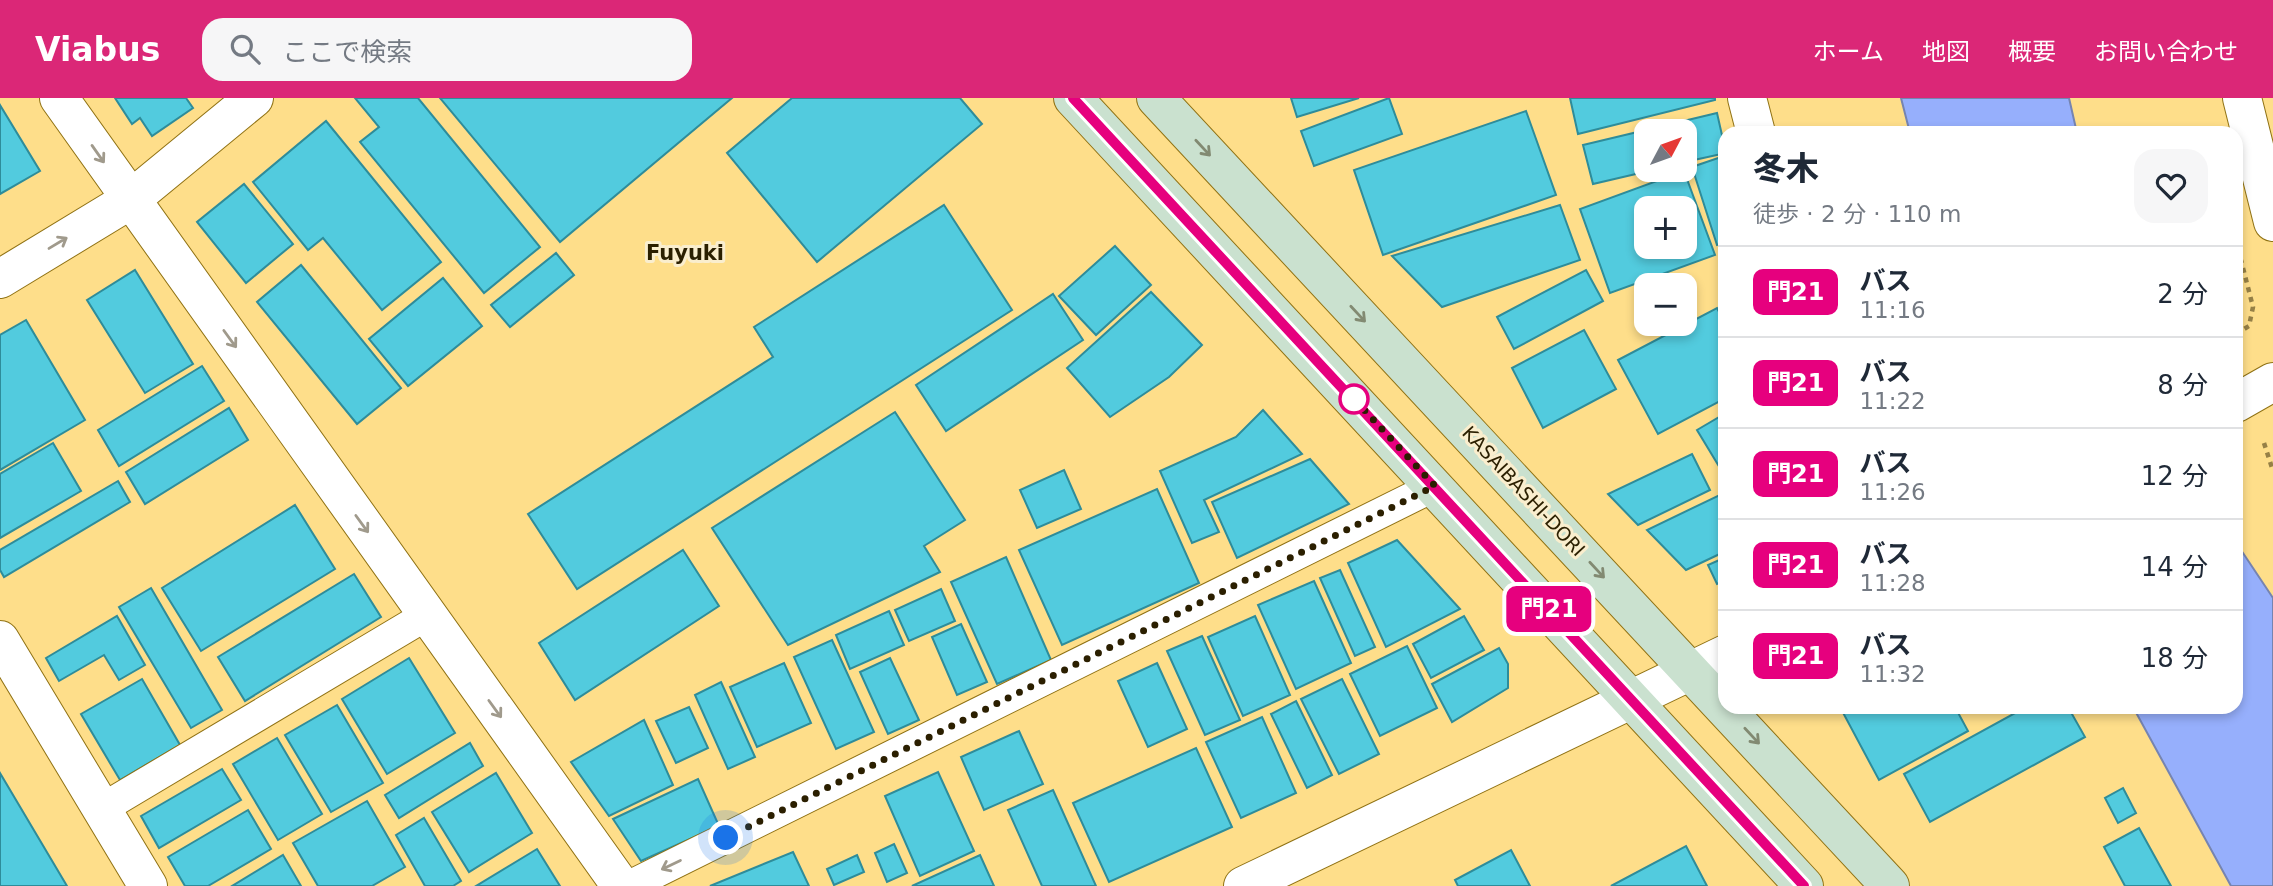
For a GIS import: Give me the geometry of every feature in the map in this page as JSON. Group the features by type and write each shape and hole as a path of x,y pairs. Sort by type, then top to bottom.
{"main road":[{"path":"1073,98 1804,886"},
{"name":"KASAIBASHI-DORI","path":"1156,98 1718,700"},
{"name":"KASAIBASHI-DORI","path":"1731,714 1890,886"}],"street":[{"path":"59,98 621,886"},
{"path":"0,279 130,200 254,98"},
{"path":"1747,98 1754,126"},
{"path":"2242,98 2273,222"},
{"path":"2243,399 2273,382"},
{"path":"0,640 148,886"},
{"path":"1243,886 1718,658"}],"lane":[{"path":"629,886 1435,486"},
{"path":"103,808 427,615"}],"path":[{"path":"2243,265 2253,307 2249,326 2243,330"},
{"path":"2264,443 2273,471"}],"water":[{"path":"1901,98 2069,98 2075,126 1908,126"},
{"path":"2243,553 2273,598 2273,886 2231,886 2137,714 2243,714"}],"building":[{"path":"115,98 186,98 193,108 152,136 140,118 132,124"},
{"path":"355,98 418,98 540,247 484,293 360,142 379,127"},
{"path":"440,98 732,98 560,242"},
{"path":"792,98 960,98 982,124 817,262 727,153"},
{"path":"1291,98 1359,98 1297,117"},
{"path":"1389,98 1402,134 1314,166 1301,131"},
{"path":"1570,98 1715,98 1715,100 1578,134"},
{"path":"0,105 40,171 0,194"},
{"path":"1526,111 1556,195 1383,255 1354,170"},
{"path":"1717,113 1720,126 1718,155 1698,159 1698,119 1692,119"},
{"path":"326,121 441,262 382,310 323,238 308,250 253,182"},
{"path":"1634,133 1634,174 1593,184 1583,145"},
{"path":"1718,158 1718,245 1697,182 1698,165"},
{"path":"1654,182 1688,182 1693,196 1634,196 1634,259 1697,259 1697,206 1715,255 1665,273 1634,273 1634,284 1610,293 1580,209"},
{"path":"244,184 293,244 246,283 197,222"},
{"path":"944,205 1012,310 577,589 528,514 773,357 754,327"},
{"path":"1560,205 1580,260 1442,307 1392,256"},
{"path":"1115,246 1151,285 1096,335 1059,296"},
{"path":"556,253 574,275 510,327 491,305"},
{"path":"301,265 401,388 357,424 257,302"},
{"path":"135,270 193,364 145,393 87,300"},
{"path":"1586,270 1603,301 1514,349 1497,317"},
{"path":"443,278 482,326 408,386 369,339"},
{"path":"1151,292 1202,345 1169,377 1110,417 1067,368"},
{"path":"1053,294 1083,340 946,431 916,385"},
{"path":"1717,308 1718,402 1658,434 1618,360 1664,336 1697,336 1697,319"},
{"path":"26,320 85,420 0,470 0,335"},
{"path":"1584,330 1616,389 1543,428 1512,368"},
{"path":"202,366 224,401 119,466 98,430"},
{"path":"229,408 248,440 145,504 126,472"},
{"path":"1263,410 1302,454 1204,500 1219,532 1192,543 1160,471 1236,437"},
{"path":"895,412 965,520 924,546 940,572 788,645 712,528"},
{"path":"1718,418 1718,465 1697,430"},
{"path":"53,443 81,491 0,538 0,474"},
{"path":"1692,454 1710,490 1638,525 1608,494"},
{"path":"1310,459 1349,504 1237,558 1212,502"},
{"path":"1064,470 1081,509 1037,528 1020,490"},
{"path":"118,481 130,502 4,577 0,570 0,550"},
{"path":"1157,489 1199,583 1062,645 1019,550"},
{"path":"1718,496 1718,555 1686,570 1647,530"},
{"path":"295,505 335,569 201,651 162,588"},
{"path":"1397,540 1460,609 1386,647 1348,563"},
{"path":"683,550 719,606 575,700 539,643"},
{"path":"1006,557 1051,660 997,684 951,582"},
{"path":"1718,561 1718,584 1717,584 1708,565"},
{"path":"1340,570 1375,647 1355,656 1320,578"},
{"path":"354,574 381,617 245,701 218,657"},
{"path":"1314,581 1351,663 1296,689 1258,605"},
{"path":"151,588 222,710 191,728 119,607"},
{"path":"941,589 955,621 909,641 895,610"},
{"path":"889,611 904,645 850,669 836,635"},
{"path":"117,616 145,665 119,680 104,655 59,681 46,658"},
{"path":"1255,616 1290,695 1243,716 1208,637"},
{"path":"1464,616 1484,650 1431,678 1413,644"},
{"path":"961,624 987,682 957,695 932,637"},
{"path":"1202,636 1240,720 1205,735 1167,651"},
{"path":"832,640 874,732 836,749 794,657"},
{"path":"1407,646 1437,708 1380,736 1350,674"},
{"path":"1499,648 1508,664 1508,688 1452,722 1432,684"},
{"path":"409,658 455,733 387,774 342,699"},
{"path":"890,658 919,720 888,734 860,672"},
{"path":"784,663 811,723 757,747 730,687"},
{"path":"1157,663 1187,729 1148,747 1118,681"},
{"path":"142,679 180,745 120,780 81,714"},
{"path":"1342,679 1379,754 1339,774 1301,699"},
{"path":"721,682 755,757 728,769 695,695"},
{"path":"1296,701 1332,775 1307,788 1271,714"},
{"path":"337,705 383,783 331,812 285,735"},
{"path":"689,707 708,748 676,763 656,721"},
{"path":"1844,714 1959,714 1968,731 1879,780"},
{"path":"2013,714 2072,714 2085,737 1930,822 1904,774"},
{"path":"1262,717 1296,793 1241,818 1206,742"},
{"path":"644,720 673,785 609,816 571,762"},
{"path":"1019,731 1043,784 984,810 961,757"},
{"path":"277,738 322,814 278,840 233,764"},
{"path":"470,743 483,766 399,818 385,795"},
{"path":"1196,748 1232,827 1109,882 1073,803"},
{"path":"222,769 241,800 159,848 141,816"},
{"path":"938,772 974,851 920,876 885,796"},
{"path":"0,773 67,886 0,886"},
{"path":"496,773 532,833 469,872 432,812"},
{"path":"698,779 719,826 641,861 613,819"},
{"path":"2123,788 2136,813 2118,823 2105,798"},
{"path":"1053,790 1096,886 1042,886 1008,810"},
{"path":"367,801 405,867 372,886 318,886 293,843"},
{"path":"248,810 271,849 208,886 185,886 168,857"},
{"path":"424,818 461,881 453,886 425,886 396,835"},
{"path":"2139,828 2171,886 2125,886 2104,847"},
{"path":"894,844 907,873 887,882 875,853"},
{"path":"1686,846 1707,886 1611,886"},
{"path":"537,849 560,886 476,886"},
{"path":"1511,850 1530,886 1458,886 1455,880"},
{"path":"793,852 809,886 710,886"},
{"path":"283,855 301,886 232,886"},
{"path":"857,855 864,872 834,885 827,869"},
{"path":"980,855 994,886 912,886"}],"bus line":[{"name":"門21","path":"1073,98 1804,886"}],"district":[{"name":"Fuyuki","path":"685,253"}],"route":[{"path":"726,838 1435,486 1354,399"}]}
